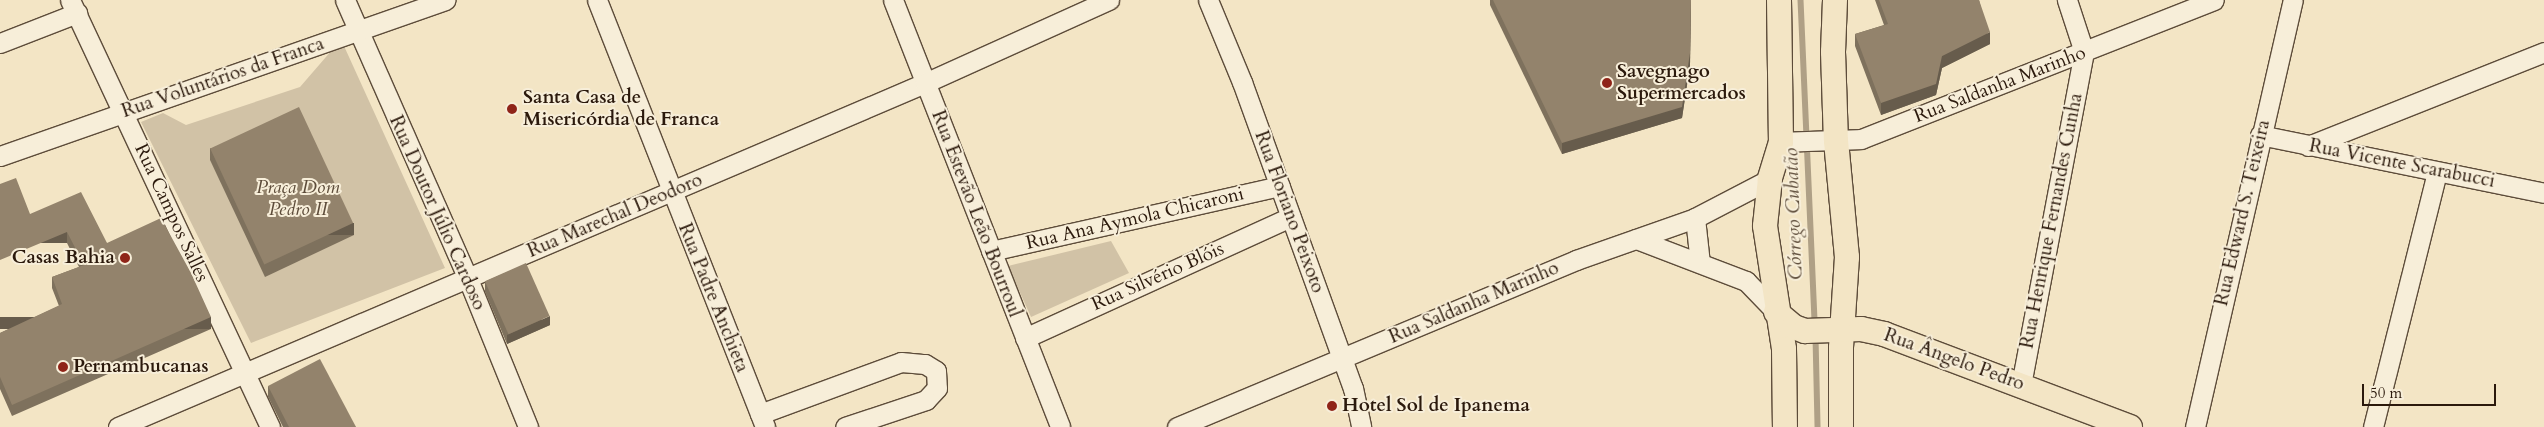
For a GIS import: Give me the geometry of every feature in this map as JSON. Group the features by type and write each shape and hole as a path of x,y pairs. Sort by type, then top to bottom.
{"main road":[{"path":"1779,0 1787,141 1770,179 1765,226 1776,312 1784,350 1785,427"},
{"path":"1835,0 1829,141 1847,257 1834,331 1841,427"},
{"name":"Rua Ângelo Pedro","path":"1776,312 1794,327 1834,331 1861,329 1884,334 2130,427"}],"street":[{"name":"Rua Doutor Júlio Cardoso","path":"344,0 468,279 528,427"},
{"name":"Rua Voluntários da Franca","path":"0,156 446,0"},
{"name":"Rua Padre Anchieta","path":"596,0 670,192 763,421"},
{"name":"Rua Estevão Leão Bourroul","path":"893,0 1060,427"},
{"name":"Rua Marechal Deodoro","path":"118,427 925,83 1108,0"},
{"name":"Rua Floriano Peixoto","path":"1208,0 1280,186 1353,388 1360,427"},
{"name":"Rua Henrique Fernandes Cunha","path":"2021,385 2084,52 2067,0"},
{"name":"Rua Saldanha Marinho","path":"1787,141 1861,139 2214,0"},
{"name":"Rua Edward S. Teixeira","path":"2195,427 2260,135 2293,0"},
{"path":"0,43 73,7"},
{"name":"Rua Campos Salles","path":"73,7 124,112 270,427"},
{"path":"2308,146 2544,52"},
{"name":"Rua Vicente Scarabucci","path":"2260,135 2544,193"},
{"path":"2373,427 2437,172"},
{"name":"Rua Saldanha Marinho","path":"1177,427 1576,260 1695,218 1770,179"},
{"name":"Rua Ana Aymola Chicaroni","path":"991,251 1280,186"},
{"name":"Rua Silvério Blóis","path":"1025,338 1291,217"},
{"path":"1695,218 1700,263"},
{"path":"1636,239 1746,281 1776,312"},
{"path":"763,421 901,362 925,364 936,371 938,388 926,400 845,427"}],"green space":[{"name":"Praça Dom Pedro II","path":"344,46 445,268 251,343 141,122 163,113 186,125 300,87 332,50"},
{"path":"1111,241 1129,273 1031,317 1008,266"}],"building":[{"name":"Savegnago Supermercados","path":"1493,0 1691,0 1690,53 1682,107 1562,143"},
{"path":"1879,0 1979,0 1990,32 1942,56 1936,84 1881,103 1855,34 1888,24"},
{"path":"299,107 353,223 264,264 210,148"},
{"path":"16,178 30,214 81,192 107,243 161,218 191,273 211,317 12,405 0,377 0,333 62,304 52,277 84,265 67,232 0,260 0,184"},
{"path":"526,263 550,316 508,334 485,281"},
{"path":"320,359 356,427 289,427 268,386"}],"waterway":[{"name":"Córrego Cubatão","path":"1801,0 1815,325"},
{"name":"Córrego Cubatão","path":"1816,337 1818,427"}],"place":[{"name":"Savegnago Supermercados","path":"1607,83"},
{"name":"Santa Casa de Misericórdia de Franca","path":"512,109"},
{"name":"Casas Bahia","path":"125,258"},
{"name":"Pernambucanas","path":"63,367"},
{"name":"Hotel Sol de Ipanema","path":"1332,406"}]}
